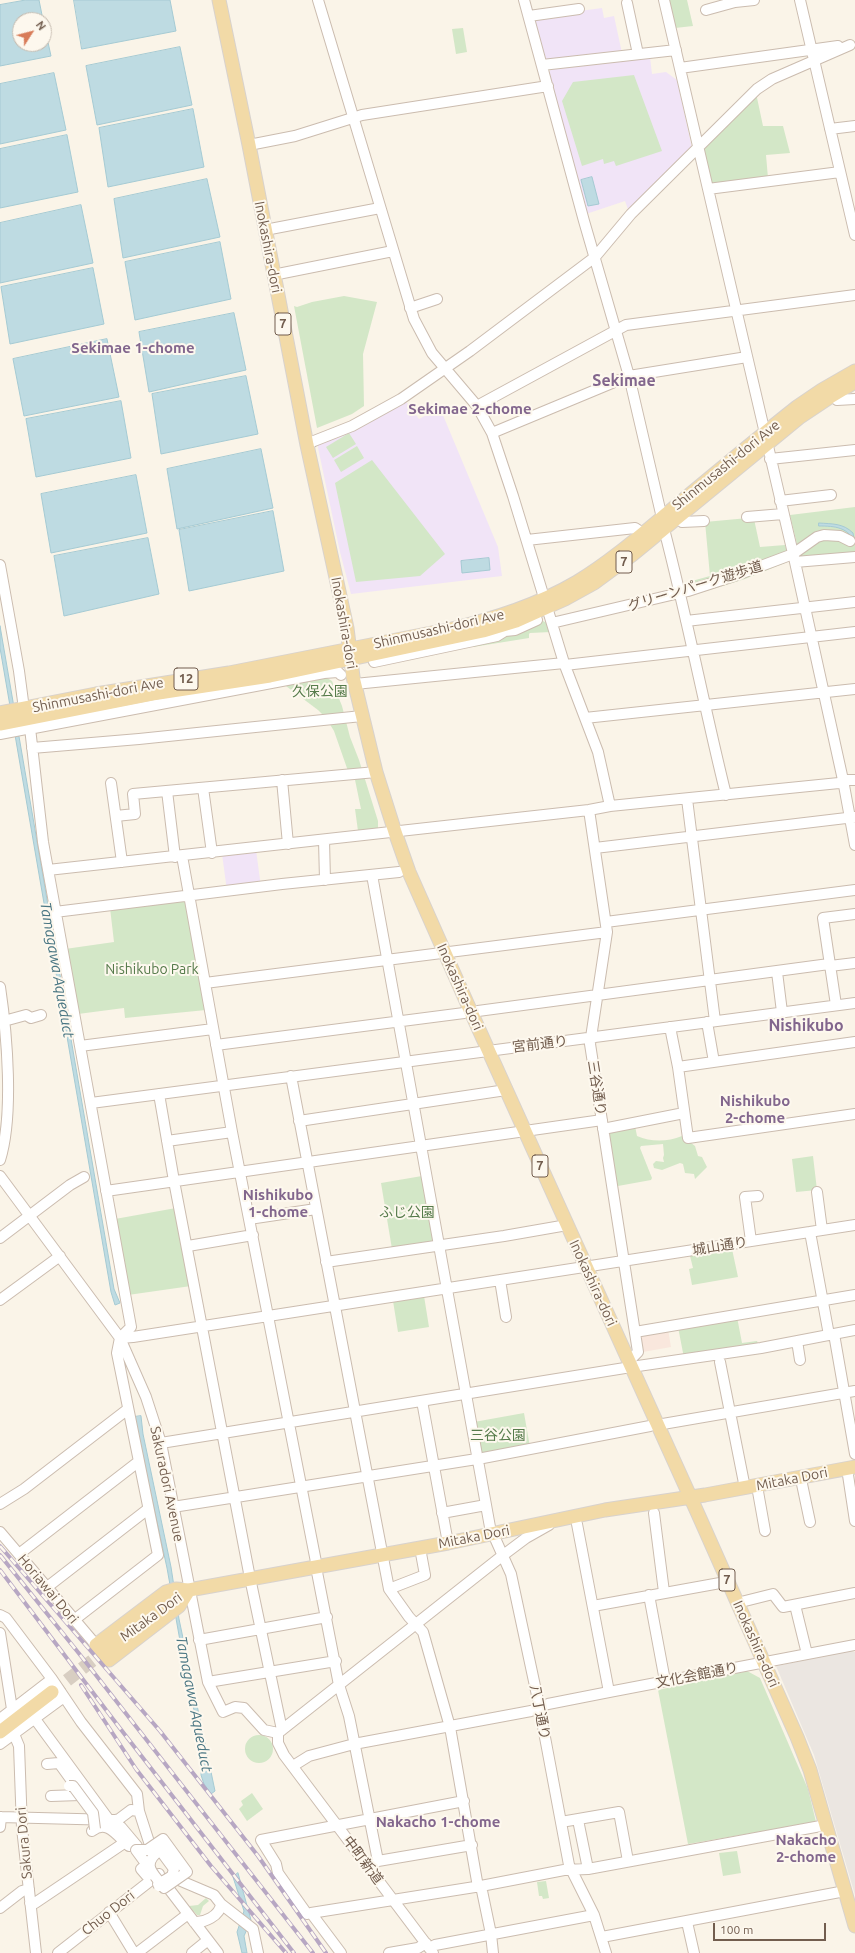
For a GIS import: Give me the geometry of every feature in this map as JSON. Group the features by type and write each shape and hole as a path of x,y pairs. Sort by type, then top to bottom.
{"main road":[{"name":"Inokashira-dori","path":"219,0 249,145 264,230 307,445 351,654 355,684 376,772 395,832 409,872 488,1050 585,1266 633,1365 653,1426 690,1498 810,1770 854,1919"},
{"name":"Shinmusashi-dori Ave","path":"3,723 26,719 96,694 351,654 485,621 546,603 663,523 822,390 855,371"},
{"name":"Shinmusashi-dori Ave","path":"765,439 855,382"},
{"name":"Mitaka Dori","path":"110,1647 167,1603 189,1590 448,1543 605,1510 690,1498 851,1471"},
{"path":"176,1589 189,1590 179,1606 109,1660 96,1645 166,1592 176,1589"},
{"path":"0,1732 52,1692"}],"street":[{"path":"318,0 410,308 423,339 477,406 492,433 527,540 564,664 598,752 610,806"},
{"path":"524,0 629,376 680,593 704,706 726,795"},
{"path":"664,0 765,439 794,558 843,780 853,817 855,845"},
{"path":"706,10 716,3 754,0"},
{"path":"800,0 855,235"},
{"path":"627,3 638,54"},
{"path":"528,16 579,9"},
{"path":"680,68 853,45"},
{"path":"307,445 377,413 445,368 595,257 631,214 757,89 772,79 814,60 853,45"},
{"path":"542,65 676,50"},
{"path":"249,145 295,136 354,117 548,86"},
{"path":"830,129 855,126"},
{"path":"708,189 840,172"},
{"path":"264,230 380,208"},
{"path":"273,275 393,251"},
{"path":"477,406 626,325 855,295"},
{"path":"410,308 437,299"},
{"path":"492,433 629,376 747,357"},
{"path":"837,400 855,399"},
{"path":"770,459 855,450"},
{"path":"780,501 831,495"},
{"path":"747,516 783,514"},
{"path":"682,522 704,521"},
{"path":"527,540 635,528 638,530"},
{"name":"グリーンパーク遊歩道","path":"556,622 680,593 794,558 802,546 824,535 840,536 852,542"},
{"path":"794,558 852,557 852,542"},
{"path":"0,565 32,748 48,870 131,1327 120,1338 117,1353 158,1555 74,1620"},
{"path":"686,621 855,602"},
{"path":"374,662 497,636 505,631 515,630 537,620"},
{"path":"355,684 692,651 855,632"},
{"path":"26,719 324,672 338,672 342,674"},
{"path":"585,718 855,689"},
{"path":"32,748 139,739 362,716"},
{"path":"116,816 135,814 132,794 376,772"},
{"path":"282,780 288,844"},
{"path":"48,870 589,810 610,806 839,783 843,780 855,780"},
{"path":"111,783 122,862"},
{"path":"204,788 212,852"},
{"path":"166,791 179,856 190,897 223,1085 290,1422 316,1567 340,1685 349,1716 378,1861"},
{"path":"687,799 710,981 714,1062"},
{"name":"三谷通り","path":"589,810 607,927 599,996 590,1044 638,1352 633,1365"},
{"path":"595,848 853,817"},
{"path":"324,840 325,880"},
{"path":"56,912 399,872"},
{"name":"八丁通り","path":"372,875 445,1288 492,1534 511,1574 540,1709 571,1871 594,1915 606,1953"},
{"path":"205,983 445,952 607,927 701,910 855,890"},
{"path":"836,1005 823,918 855,914"},
{"path":"478,1011 855,963"},
{"path":"777,972 782,1012"},
{"path":"0,986 4,1022 6,1121 6,1134 0,1160"},
{"name":"宮前通り","path":"91,1103 855,1003"},
{"path":"216,1045 464,1013"},
{"path":"4,1022 26,1015 31,1018 41,1015"},
{"path":"670,1027 678,1067 688,1138 855,1114"},
{"path":"80,1046 213,1029"},
{"path":"678,1067 855,1042"},
{"path":"291,1076 389,1589 423,1632 450,1727 479,1886 491,1934 493,1953"},
{"path":"300,1121 506,1090"},
{"name":"中町新道","path":"159,1094 174,1181 188,1246 250,1578 270,1672 280,1732 280,1749 429,1948"},
{"path":"106,1191 420,1146 525,1132 602,1125 684,1113"},
{"path":"167,1141 232,1132"},
{"name":"Sakuradori Avenue","path":"0,1176 120,1338 146,1397 161,1443 208,1682 223,1712 235,1707 244,1708 264,1730 280,1732"},
{"path":"0,1238 70,1185 84,1177"},
{"path":"817,1192 822,1230"},
{"path":"751,1241 744,1194 758,1196"},
{"path":"249,1219 316,1209"},
{"path":"326,1262 567,1225"},
{"name":"城山通り","path":"120,1338 855,1225"},
{"path":"810,1232 822,1300 845,1393 854,1440 855,1454"},
{"path":"188,1246 252,1235"},
{"path":"0,1300 60,1256"},
{"path":"500,1280 506,1317"},
{"path":"635,1332 855,1295"},
{"path":"161,1443 466,1394 633,1365 797,1341 855,1330"},
{"path":"797,1341 800,1360"},
{"path":"720,1362 730,1413 765,1531"},
{"path":"173,1507 477,1459 653,1426 855,1391"},
{"path":"422,1401 448,1543"},
{"path":"0,1504 24,1489 128,1409"},
{"path":"19,1554 138,1462"},
{"path":"851,1471 855,1521"},
{"path":"802,1484 810,1522"},
{"path":"442,1513 486,1505"},
{"path":"46,1588 148,1509"},
{"path":"654,1513 664,1592"},
{"path":"280,1732 526,1538 542,1528 563,1520"},
{"path":"577,1524 609,1692"},
{"name":"Horiawai Dori","path":"0,1532 46,1588 96,1645"},
{"path":"389,1589 425,1575 420,1548"},
{"path":"593,1606 720,1582"},
{"path":"737,1603 773,1594 783,1607 855,1593"},
{"path":"649,1595 665,1681"},
{"path":"795,1605 807,1654"},
{"path":"0,1615 6,1618 52,1679 81,1722 137,1794 139,1811 149,1842"},
{"path":"199,1640 327,1617"},
{"path":"0,1633 3,1671 12,1709"},
{"name":"文化会館通り","path":"293,1766 309,1756 354,1744 450,1727 540,1709 548,1704 855,1645"},
{"path":"208,1682 336,1661"},
{"path":"0,1719 52,1679"},
{"path":"0,1744 64,1697"},
{"path":"35,1719 116,1821 152,1872 164,1888 187,1872 164,1840 147,1850 152,1872"},
{"name":"Sakura Dori","path":"14,1734 19,1746 21,1817 36,1953"},
{"path":"47,1764 59,1763 74,1793 91,1810 93,1830 104,1826 113,1830 152,1872 218,1953"},
{"path":"51,1796 74,1793"},
{"path":"464,1801 261,1840 276,1864 278,1873 307,1914 479,1886 564,1870 588,1870 628,1861 826,1825"},
{"path":"0,1820 21,1817 116,1821 131,1810 139,1811"},
{"path":"561,1822 619,1812 628,1861"},
{"path":"578,1820 588,1870"},
{"path":"30,1903 35,1903 121,1845"},
{"path":"368,1868 378,1861 472,1846"},
{"path":"160,1850 174,1869 172,1876 152,1872 151,1861 160,1850"},
{"path":"157,1855 176,1875 209,1892 221,1904 252,1929 258,1953"},
{"path":"152,1872 176,1875"},
{"name":"Chuo Dori","path":"58,1953 109,1912 152,1872"},
{"path":"0,1908 22,1891 28,1889"},
{"path":"602,1937 845,1891"},
{"path":"191,1918 203,1922 218,1912 221,1904"},
{"path":"109,1912 135,1953 191,1918"},
{"path":"311,1913 341,1953"},
{"path":"389,1953 418,1948 429,1948 435,1945 594,1915"},
{"path":"687,1922 694,1953"},
{"path":"192,1953 208,1940"}],"shaded area":[{"path":"602,8 604,18 614,16 622,53 549,61 543,57 533,21 536,17"},
{"path":"650,57 652,74 666,72 677,80 692,148 629,212 625,201 586,214 549,72 552,68"},
{"path":"405,400 419,419 440,408 498,547 502,576 351,594 340,552 317,443"},
{"path":"256,850 261,887 227,891 222,854"},
{"path":"668,1329 671,1347 643,1352 640,1334"},
{"path":"850,1651 855,1652 855,1895 814,1755 776,1666"}],"green space":[{"path":"669,0 687,0 693,26 675,28"},
{"path":"463,28 467,52 456,54 452,29"},
{"path":"634,75 662,151 616,166 614,161 604,164 603,159 582,166 562,101 573,82"},
{"path":"756,93 763,126 783,126 790,153 766,155 768,178 712,185 703,145"},
{"path":"344,296 377,302 363,354 364,406 352,414 317,428 294,306 297,307 312,302"},
{"path":"349,433 356,444 333,458 326,447"},
{"path":"357,446 364,458 341,472 334,460"},
{"path":"372,460 445,554 420,576 356,582 335,483"},
{"path":"855,507 855,553 800,557 790,515"},
{"path":"748,518 754,519 760,547 785,545 790,561 745,579 684,598 681,584 710,576 705,522"},
{"path":"543,621 549,624 551,632 530,633 529,638 473,647 473,642"},
{"name":"久保公園","path":"322,675 332,681 342,706 350,737 359,760 378,821 378,829 358,831 355,809 361,809 354,775 348,771 334,731 326,718 318,710 282,683"},
{"name":"Nishikubo Park","path":"185,900 206,1010 125,1018 124,1008 78,1014 65,949 114,942 110,908"},
{"path":"635,1126 637,1136 648,1139 665,1140 682,1136 695,1146 698,1156 702,1157 707,1167 695,1179 694,1174 685,1173 683,1164 680,1163 662,1170 654,1168 653,1164 656,1161 664,1162 663,1144 641,1146 640,1148 652,1178 651,1180 618,1186 613,1179 607,1130"},
{"path":"813,1156 817,1190 796,1192 792,1159"},
{"name":"ふじ公園","path":"422,1176 433,1241 430,1243 392,1249 381,1183"},
{"path":"176,1208 191,1286 128,1295 115,1219"},
{"path":"732,1249 738,1277 692,1285 689,1269 693,1268 690,1256"},
{"path":"424,1296 429,1327 398,1332 393,1301"},
{"path":"737,1317 742,1343 757,1341 759,1346 684,1358 678,1327"},
{"name":"三谷公園","path":"524,1413 530,1447 483,1455 480,1452 474,1422"},
{"path":"747,1671 760,1678 808,1789 816,1822 688,1844 658,1690"},
{"path":"259,1735 269,1739 273,1749 269,1759 259,1763 249,1759 245,1749 249,1739"},
{"path":"252,1793 263,1809 247,1821 239,1809 243,1805 241,1801"},
{"path":"737,1851 741,1873 723,1876 719,1853"},
{"path":"546,1881 549,1898 543,1899 542,1896 539,1896 537,1882"},
{"path":"206,1898 209,1901 203,1906 200,1915 197,1915 189,1906 198,1905"}],"water":[{"path":"26,0 39,0 41,12 12,12 12,52 50,52 51,56 0,66 0,5"},
{"path":"74,0 170,0 176,31 82,49"},
{"path":"180,47 192,105 97,125 86,66"},
{"path":"54,73 66,130 0,144 0,84"},
{"path":"193,109 204,167 108,187 99,128"},
{"path":"67,135 78,192 0,208 0,149"},
{"path":"592,177 599,204 588,206 581,180"},
{"path":"207,179 220,237 123,258 114,199"},
{"path":"81,205 93,263 0,283 0,223"},
{"path":"220,242 231,299 135,320 125,262"},
{"path":"93,268 104,324 10,344 1,287"},
{"path":"234,313 246,370 149,392 139,332"},
{"path":"107,339 119,397 24,416 13,359"},
{"path":"246,376 258,434 161,454 152,394"},
{"path":"121,401 131,458 36,477 26,419"},
{"path":"261,449 273,508 177,529 167,469"},
{"path":"136,475 147,533 51,553 41,494"},
{"path":"273,511 284,571 189,591 179,530"},
{"path":"819,523 845,527 853,533 855,544 849,534 845,531 831,526 819,526"},
{"path":"148,538 159,594 64,616 54,556"},
{"path":"489,558 490,570 462,573 461,561"},
{"name":"Tamagawa Aqueduct","path":"0,626 114,1289 120,1303 115,1305 111,1292 0,648"},
{"name":"Tamagawa Aqueduct","path":"141,1416 143,1434 171,1567 179,1619 215,1791 211,1794 204,1784 201,1775 202,1759 193,1705 181,1657 182,1652 167,1568 134,1417"},
{"path":"238,1873 251,1920 244,1936 247,1953 242,1953 237,1932 244,1911 233,1877"}],"tunnel":[{"path":"52,1692 110,1647"}],"railway":[{"path":"0,1546 160,1731 258,1856 326,1953"},
{"path":"0,1555 81,1656 313,1953"},
{"path":"0,1570 119,1727 294,1953"},
{"path":"81,1685 136,1769 211,1866 286,1953"}],"district":[{"name":"Sekimae 1-chome","path":"133,348"},
{"name":"Sekimae","path":"624,381"},
{"name":"Sekimae 2-chome","path":"470,409"},
{"name":"Nishikubo","path":"806,1026"},
{"name":"Nishikubo 2-chome","path":"755,1110"},
{"name":"Nishikubo 1-chome","path":"278,1204"},
{"name":"Nakacho 1-chome","path":"438,1822"},
{"name":"Nakacho 2-chome","path":"806,1848"}]}
